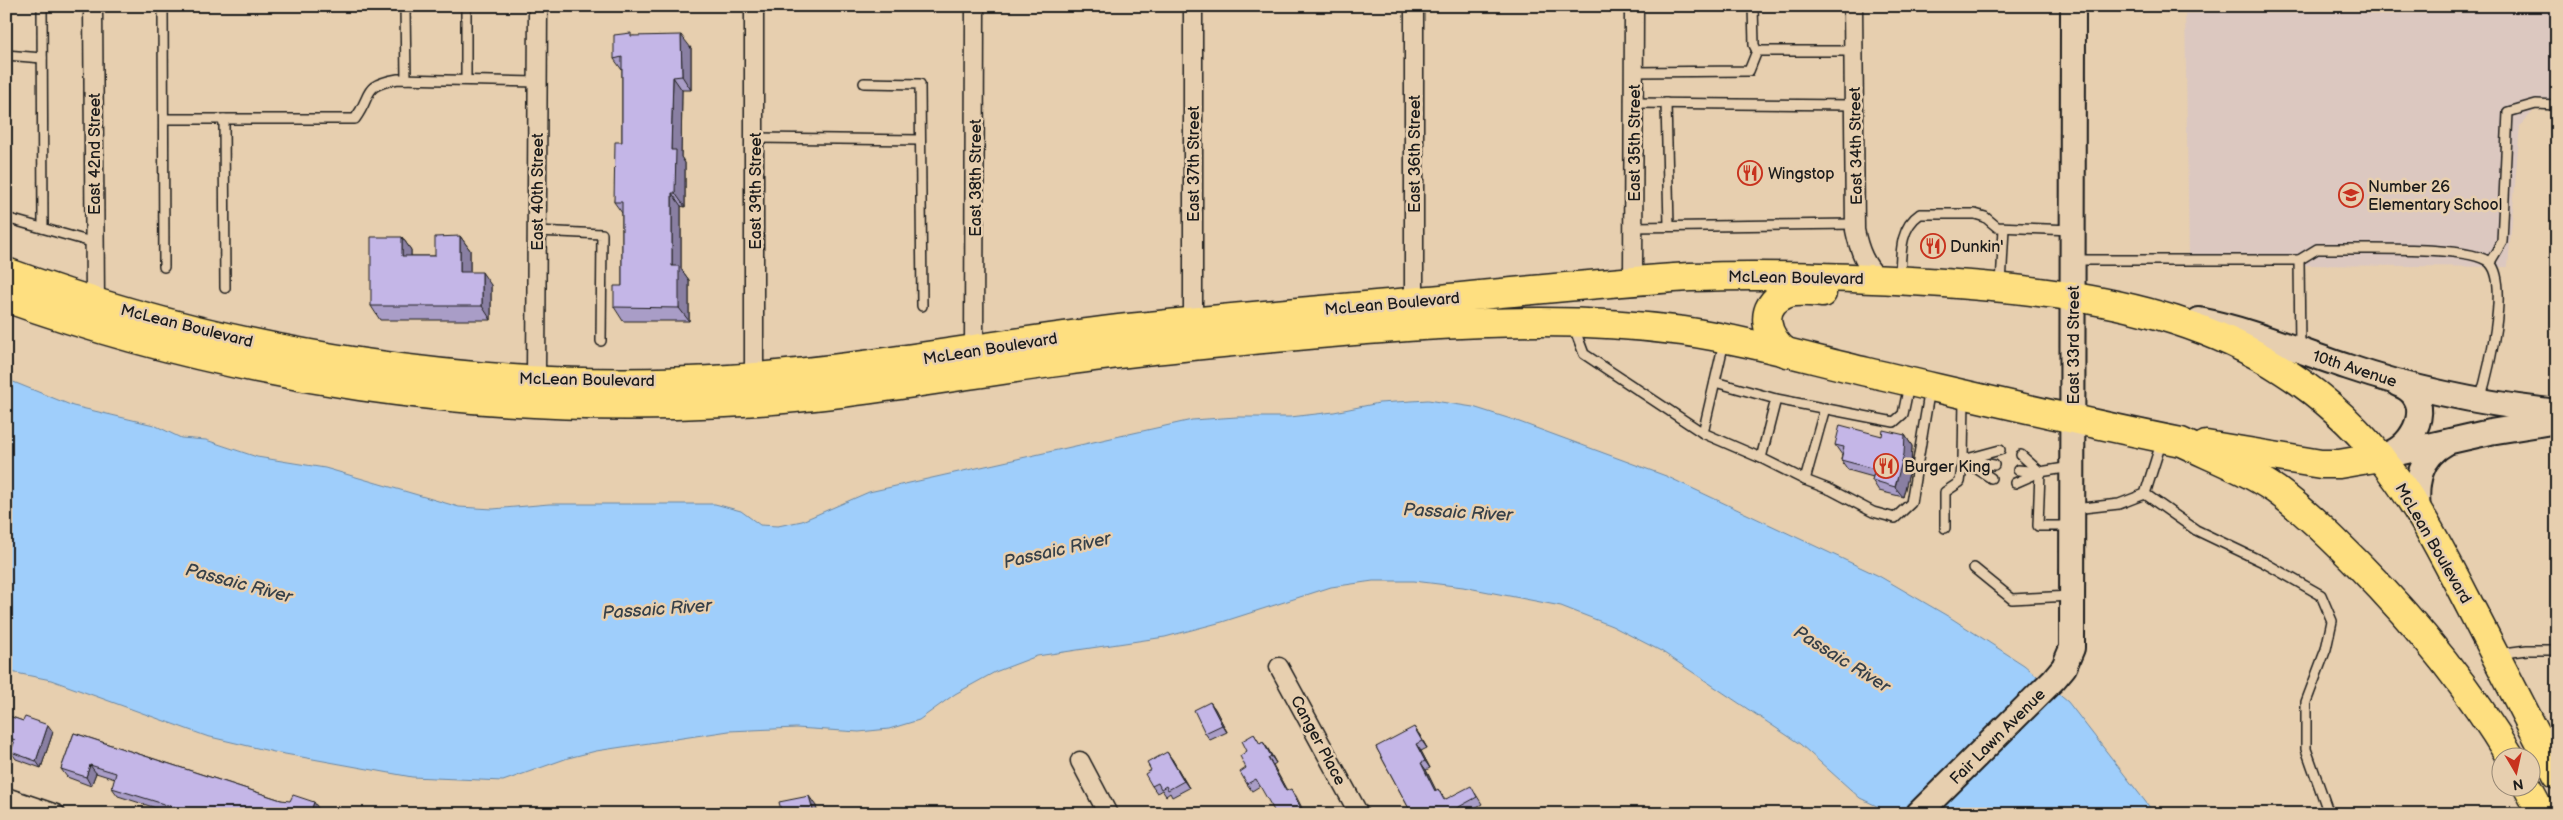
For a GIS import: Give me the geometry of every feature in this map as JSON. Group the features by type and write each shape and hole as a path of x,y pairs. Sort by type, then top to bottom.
{"main road":[{"name":"East 33rd Street","path":"2054,679 2064,667 2072,648 2074,595 2073,6"},
{"name":"McLean Boulevard","path":"6,272 95,302 203,330 322,355 421,369 536,378 653,381 754,377 857,367 1193,322 1633,280 1748,274 1889,280 2000,288 2073,296 2156,314 2223,337 2286,371 2338,412 2380,457 2418,510 2494,654 2550,752 2557,775"},
{"path":"1787,353 1776,346 1767,327 1770,306 1778,298 1788,293 1803,292 1959,300 2073,296"},
{"name":"McLean Boulevard","path":"6,298 74,321 168,347 309,378 418,394 588,405 725,404 860,392 1062,361 1196,346 1432,326 1572,323 1641,326 1724,339 2074,420 2172,440 2246,472 2275,490 2326,532 2389,597 2447,664 2478,707 2504,748"},
{"name":"10th Avenue","path":"2156,314 2237,328 2387,380 2480,400 2557,412"},
{"path":"2380,457 2394,452 2408,442 2419,421 2418,400 2412,392 2387,380"},
{"path":"2172,440 2234,448 2320,464 2339,464 2557,420"},
{"path":"2418,510 2416,495 2421,469 2436,448 2448,441"},
{"name":"Fair Lawn Avenue","path":"1918,814 2054,679"},
{"path":"2533,798 2542,814"}],"street":[{"name":"East 42nd Street","path":"93,6 95,302"},
{"name":"East 40th Street","path":"536,378 538,6"},
{"name":"East 39th Street","path":"754,6 754,377"},
{"name":"East 38th Street","path":"974,350 975,6"},
{"name":"East 37th Street","path":"1193,6 1193,322"},
{"name":"East 36th Street","path":"1414,6 1414,302"},
{"name":"East 35th Street","path":"1633,280 1634,6"},
{"name":"East 34th Street","path":"1853,6 1855,224 1862,257 1869,269 1889,280"},
{"name":"Canger Place","path":"1279,667 1358,814"},
{"path":"1080,761 1108,814"},
{"path":"6,797 56,814"}],"lane":[{"path":"42,6 42,228"},
{"path":"163,6 164,267"},
{"path":"405,6 406,79"},
{"path":"466,6 466,80"},
{"path":"1754,6 1754,45 1757,51"},
{"path":"1634,72 1748,71 1757,51"},
{"path":"1757,51 1854,51"},
{"path":"6,55 42,58"},
{"path":"164,119 355,118 362,110 367,94 378,83 406,79 538,82"},
{"path":"864,83 920,84 922,306"},
{"path":"1634,103 1854,105"},
{"path":"1666,103 1669,226"},
{"path":"2490,262 2502,242 2508,112 2536,104 2557,105"},
{"path":"224,119 224,288"},
{"path":"754,138 920,140"},
{"path":"1889,280 1907,228 1920,214 1975,214 1985,217 1997,227 2073,230"},
{"path":"6,218 94,243"},
{"path":"1633,227 1855,224"},
{"path":"2000,288 2004,228"},
{"path":"537,231 602,234 601,341"},
{"path":"2073,260 2299,260 2317,249 2449,251 2480,256 2490,262 2499,280 2490,367 2480,400"},
{"path":"2299,260 2300,350"},
{"path":"1572,323 1584,354 1703,433 1831,490 1872,512 1895,518 1911,503 1920,384"},
{"path":"1703,433 1724,339"},
{"path":"1715,382 1776,399 1894,422 1903,414 1920,384"},
{"path":"1945,528 1945,492 1960,482 1963,460 1964,395"},
{"path":"1761,458 1776,399"},
{"path":"1805,480 1825,408"},
{"path":"2021,454 2040,472 2038,526 2074,518 2145,494 2172,440"},
{"path":"1963,460 2000,450"},
{"path":"1963,460 1994,465"},
{"path":"1963,460 1991,478"},
{"path":"2015,483 2040,472 2074,466"},
{"path":"2018,470 2040,472"},
{"path":"2145,494 2196,530 2263,562 2321,595 2332,622 2326,649 2306,702 2306,748 2329,814"},
{"path":"1974,568 2012,598 2074,595"},
{"path":"2494,654 2527,650 2557,650"}],"shaded area":[{"name":"Number 26 Elementary School","path":"2185,6 2557,6 2557,108 2537,107 2520,126 2508,267 2189,264"}],"water":[{"name":"Passaic River","path":"6,379 73,406 154,425 181,438 206,440 257,457 325,468 459,507 493,509 549,504 715,504 741,511 760,525 778,526 802,521 869,492 1192,420 1237,417 1290,417 1334,412 1379,403 1428,400 1473,407 1514,420 1666,476 1879,576 1951,618 2024,665 2068,702 2155,814 1887,814 1883,809 1860,798 1800,744 1661,651 1612,626 1561,606 1463,587 1414,581 1373,581 1331,587 1222,622 1165,637 1037,656 995,672 955,694 919,720 889,729 859,732 796,728 729,731 596,751 568,758 503,781 412,777 274,752 206,736 51,680 6,671"}],"building":[{"path":"631,33 631,36 681,35 682,76 673,77 671,150 676,150 675,193 672,193 672,266 679,266 679,308 614,307 614,286 622,286 622,202 614,202 615,142 622,142 622,57 614,59 614,35"},
{"path":"460,236 460,272 482,272 482,306 371,306 371,237 402,237 402,256 435,256 435,237"},
{"path":"1840,425 1882,436 1883,430 1905,435 1904,454 1895,487 1872,480 1875,469 1841,460 1844,447 1835,445"},
{"path":"1210,702 1222,725 1205,733 1194,710"},
{"path":"6,715 23,721 25,717 48,725 36,761 11,752 15,740 6,736"},
{"path":"1414,727 1422,741 1416,744 1425,761 1421,763 1435,791 1438,789 1444,800 1471,786 1477,797 1446,814 1412,814 1376,747"},
{"path":"74,733 281,800 290,801 293,795 314,802 312,808 329,814 196,814 112,788 116,773 90,765 86,777 61,769"},
{"path":"1254,734 1260,744 1263,742 1271,756 1268,758 1286,791 1291,789 1304,814 1276,814 1256,779 1247,784 1240,772 1246,768 1240,756 1247,751 1242,741"},
{"path":"1167,752 1184,781 1168,790 1166,786 1161,789 1158,783 1152,786 1145,774 1151,770 1147,763"},
{"path":"809,796 814,814 782,814 779,802"}],"place":[{"name":"Wingstop","path":"1750,173"},
{"name":"Number 26 Elementary School","path":"2351,195"},
{"name":"Dunkin'","path":"1933,246"},
{"name":"Burger King","path":"1886,466"}]}
